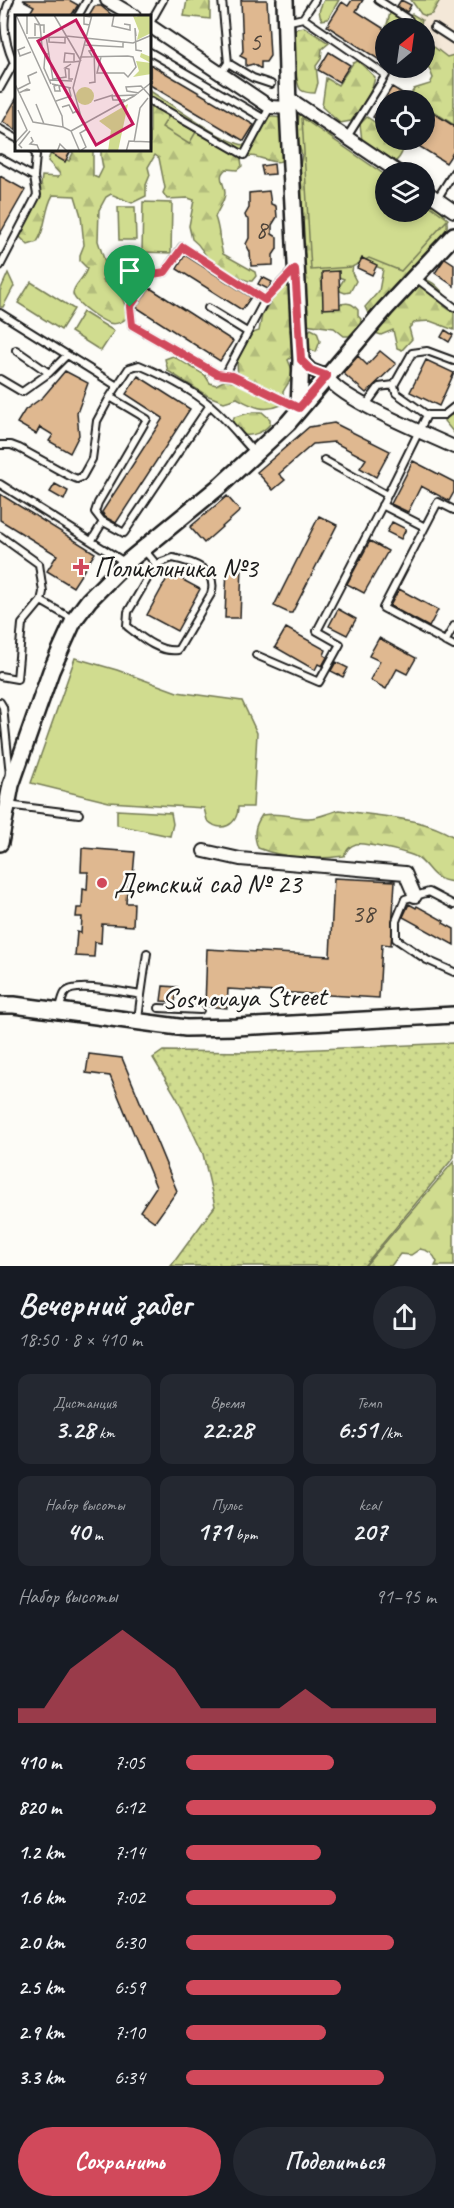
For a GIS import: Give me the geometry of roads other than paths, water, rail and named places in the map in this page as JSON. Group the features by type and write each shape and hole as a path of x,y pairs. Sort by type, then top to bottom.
{"street":[{"path":"107,0 130,15"},
{"path":"285,0 287,102 301,360 299,408"},
{"path":"152,25 224,68 267,113 287,102"},
{"path":"287,102 347,137 383,162"},
{"path":"437,199 454,211"},
{"path":"0,843 11,785 51,671 74,620 103,584 126,562 255,454 288,423 414,277 454,235"},
{"path":"301,360 311,370 327,376"},
{"path":"327,376 329,382 348,397 454,447"},
{"path":"204,850 240,860 405,873 415,896"},
{"name":"Sosnovaya Street","path":"0,1005 14,1005 138,1023 199,1028 454,1015"}],"lane":[{"path":"0,88 15,64 4,40 4,10 9,0"},
{"path":"79,15 87,0"},
{"path":"152,20 163,0"},
{"path":"222,0 224,68 271,84"},
{"path":"285,22 303,18 315,0"},
{"path":"378,0 406,18"},
{"path":"303,18 375,64"},
{"path":"435,28 454,40"},
{"path":"152,53 267,113 244,155 152,102"},
{"path":"347,137 382,78"},
{"path":"0,129 15,137"},
{"path":"0,266 37,195 34,177 36,155 34,152"},
{"path":"0,158 34,177"},
{"path":"437,199 454,172"},
{"path":"265,300 183,247 165,272 153,274 130,307 132,325 217,374 233,376 299,408"},
{"path":"225,375 265,300 295,269"},
{"path":"414,277 454,307"},
{"path":"208,308 247,332"},
{"path":"0,314 117,386"},
{"path":"16,350 49,373"},
{"path":"454,361 428,351 412,353 394,385 396,393 426,415 444,415 454,406"},
{"path":"0,379 22,392 49,373 67,355"},
{"path":"0,445 19,448 70,476 77,479 82,477 92,459 97,421 129,368 139,365 201,398 255,454"},
{"path":"366,405 380,387 394,385"},
{"path":"110,397 147,419 95,513 102,521 124,533 210,405"},
{"path":"256,655 319,682 340,644 317,631 426,415"},
{"path":"324,460 387,495"},
{"path":"0,484 126,562"},
{"path":"454,510 438,502 383,608 454,646"},
{"path":"382,505 425,527"},
{"path":"92,540 101,525"},
{"path":"0,536 39,564 43,591 41,601 22,624 17,679 0,676"},
{"path":"143,550 156,564"},
{"path":"173,558 190,561 211,576 214,586 178,650 169,651 159,648 127,626 128,612 156,564 173,558"},
{"path":"41,601 74,620"},
{"path":"445,642 454,626"},
{"path":"1,702 11,785"},
{"path":"6,805 79,814"},
{"path":"454,905 429,892 405,899 396,921 396,939 427,960 454,972"},
{"path":"138,1023 147,953"},
{"path":"59,1012 64,994 73,989 88,988 141,995"},
{"path":"159,1008 200,1010"}],"place":[{"name":"Поликлиника №3","path":"81,567"},
{"name":"Детский сад № 23","path":"102,883"}]}
